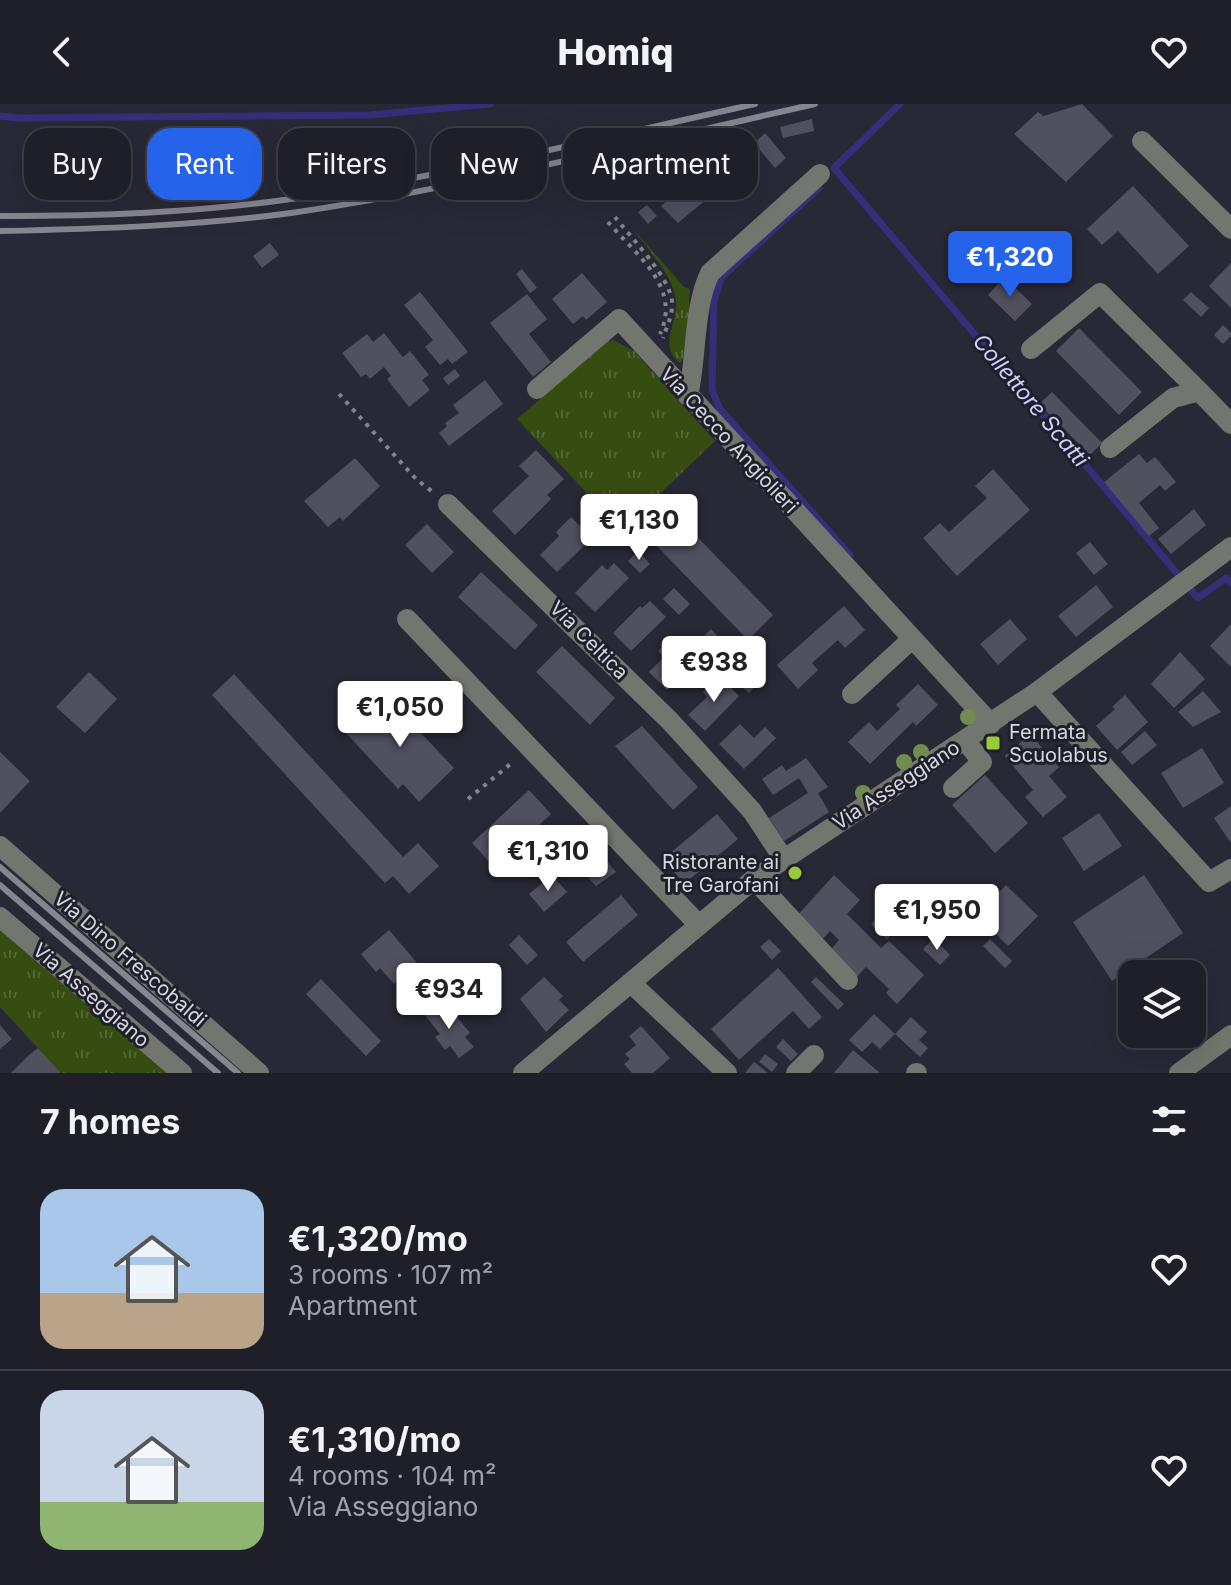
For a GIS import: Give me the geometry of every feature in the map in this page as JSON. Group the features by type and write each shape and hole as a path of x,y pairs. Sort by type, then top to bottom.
{"street":[{"path":"1142,141 1231,229"},
{"path":"688,396 695,367 702,294 710,273 820,174"},
{"path":"1031,349 1100,293 1231,424"},
{"name":"Via Cecco Angiolieri","path":"537,389 619,319 655,347 688,396 991,724"},
{"path":"1110,448 1173,398 1199,391"},
{"name":"Via Celtica","path":"448,504 670,721 752,811 783,858"},
{"name":"Via Asseggiano","path":"523,1073 754,879 1037,692 1231,547"},
{"path":"407,619 698,924"},
{"path":"852,694 912,639"},
{"path":"1037,692 1209,882 1231,869"},
{"path":"953,788 982,762 965,740"},
{"name":"Via Dino Frescobaldi","path":"0,846 259,1073"},
{"path":"754,879 848,980"},
{"name":"Via Asseggiano","path":"0,917 182,1073"},
{"path":"632,984 727,1073"},
{"path":"1179,1073 1231,1035"},
{"path":"796,1073 814,1055"}],"path":[{"path":"615,217 658,273 670,294 671,315 655,347"},
{"path":"608,222 654,275 666,296 666,318 655,347"},
{"path":"339,394 416,479 448,504"},
{"path":"468,799 532,747"}],"green space":[{"path":"634,230 684,287 690,289 686,357 680,363 673,356 669,341 676,309 674,291 665,272"},
{"path":"613,340 634,351 715,441 622,530 517,419"},
{"path":"0,922 172,1073 61,1073 0,1007"}],"building":[{"path":"1082,104 1113,136 1066,182 1014,134 1038,112 1043,116"},
{"path":"812,119 814,131 783,138 780,127"},
{"path":"765,133 786,158 775,168 758,148 758,139"},
{"path":"1133,186 1189,246 1158,274 1118,231 1102,245 1087,229"},
{"path":"667,200 706,200 678,223 661,206"},
{"path":"647,205 657,216 648,224 638,212"},
{"path":"270,243 279,255 262,268 253,256"},
{"path":"1231,263 1231,308 1209,286"},
{"path":"522,269 537,288 530,293 516,274"},
{"path":"582,273 607,302 586,320 583,316 573,324 552,299"},
{"path":"1004,277 1032,304 1015,321 988,295"},
{"path":"420,292 468,352 452,364 448,359 440,365 425,347 433,340 404,305"},
{"path":"1191,292 1209,308 1201,317 1183,300"},
{"path":"527,294 547,319 529,334 551,362 533,377 490,323"},
{"path":"1223,325 1231,336 1223,344 1214,335"},
{"path":"1079,328 1142,392 1119,415 1056,351"},
{"path":"384,333 403,357 410,351 429,375 422,380 430,390 409,407 387,379 391,376 384,367 370,379 366,374 361,377 342,353 367,334 373,342"},
{"path":"455,369 460,376 448,385 443,378"},
{"path":"485,380 503,404 449,446 439,433 447,426 445,423 459,413 453,405"},
{"path":"1052,392 1102,443 1090,455 1039,404"},
{"path":"536,450 564,479 547,495 551,499 515,535 492,511 529,476 519,466"},
{"path":"1139,454 1147,463 1155,457 1176,482 1165,491 1160,485 1139,503 1159,528 1149,536 1104,482"},
{"path":"355,458 380,486 343,521 340,517 328,527 304,501"},
{"path":"993,469 1030,510 957,576 923,538 940,523 949,532 987,498 975,486"},
{"path":"1194,509 1206,525 1171,554 1158,539"},
{"path":"677,516 773,615 748,640 652,541"},
{"path":"571,517 592,538 557,572 540,555 559,536 556,532"},
{"path":"608,523 618,534 605,546 595,535"},
{"path":"427,524 454,552 432,573 405,545"},
{"path":"1090,542 1108,564 1094,575 1076,553"},
{"path":"638,551 650,564 640,573 628,561"},
{"path":"614,563 629,578 595,612 575,593 602,565 607,570"},
{"path":"481,572 538,625 515,650 458,597"},
{"path":"1096,585 1113,607 1076,637 1058,616"},
{"path":"674,588 690,604 679,615 663,599"},
{"path":"650,601 666,617 631,651 613,633 640,606 642,608"},
{"path":"844,606 865,630 845,648 838,640 812,663 818,670 798,689 777,665"},
{"path":"1010,619 1027,639 998,665 980,644"},
{"path":"1231,624 1231,667 1210,646"},
{"path":"711,629 724,643 713,653 700,640"},
{"path":"670,639 693,664 667,690 649,672 664,657 658,651"},
{"path":"562,646 615,698 590,725 536,672"},
{"path":"1180,652 1205,679 1174,708 1151,684"},
{"path":"89,672 117,699 85,733 56,707"},
{"path":"747,672 758,683 749,693 737,683"},
{"path":"234,674 403,857 418,843 439,866 409,894 393,876 385,883 212,695"},
{"path":"719,676 739,696 705,731 688,715 707,697 703,692"},
{"path":"918,684 938,705 916,726 913,722 870,764 848,742 869,722 877,731 900,709 896,705"},
{"path":"1203,691 1221,712 1193,727 1178,712"},
{"path":"385,695 454,768 419,802 403,784 398,789 346,733"},
{"path":"1125,695 1148,722 1117,750 1096,726"},
{"path":"740,724 754,738 765,727 776,738 744,769 719,744"},
{"path":"642,726 698,787 673,810 615,746"},
{"path":"1145,731 1157,745 1132,765 1121,752"},
{"path":"1030,734 1059,767 1049,776 1067,797 1043,817 1025,797 1033,790 1005,756"},
{"path":"1202,748 1224,783 1183,808 1161,773"},
{"path":"0,752 30,781 0,813"},
{"path":"806,758 828,787 818,793 829,812 784,841 769,818 808,793 799,778 773,795 762,779 782,765 786,771"},
{"path":"985,775 1028,823 995,853 952,805"},
{"path":"529,790 551,814 494,867 472,843"},
{"path":"1231,806 1231,843 1214,818"},
{"path":"1099,813 1122,846 1084,871 1062,838"},
{"path":"717,814 738,839 684,884 663,859"},
{"path":"589,856 601,862 605,859 616,872 596,886 578,867"},
{"path":"552,875 567,892 544,912 529,894"},
{"path":"834,875 860,900 847,914 881,948 889,941 924,975 897,1004 886,993 889,989 866,967 856,978 829,952 839,940 830,931 820,942 796,917"},
{"path":"1144,875 1183,933 1143,960 1118,960 1118,977 1112,981 1073,922"},
{"path":"921,885 931,894 887,939 871,924 879,916 883,920 912,890 914,893"},
{"path":"1006,885 1038,916 1008,946 977,915"},
{"path":"621,895 638,915 583,962 566,942"},
{"path":"389,930 418,964 394,984 380,968 376,972 361,954"},
{"path":"519,935 538,955 527,965 509,945"},
{"path":"934,938 950,955 940,965 923,949"},
{"path":"769,939 781,951 772,960 760,947"},
{"path":"990,939 1012,961 1005,968 983,946"},
{"path":"778,968 822,1017 809,1029 793,1011 739,1060 711,1029"},
{"path":"544,977 563,996 559,1000 569,1010 546,1032 520,999"},
{"path":"816,977 844,1004 838,1010 811,982"},
{"path":"321,979 381,1041 366,1056 306,994"},
{"path":"439,1002 453,1020 457,1017 470,1033 465,1037 474,1047 459,1058 450,1046 445,1050 435,1037 440,1034 424,1014"},
{"path":"874,1014 895,1034 880,1049 872,1042 862,1052 849,1040"},
{"path":"911,1017 927,1032 919,1040 928,1048 920,1057 895,1034"},
{"path":"0,1025 12,1039 0,1049"},
{"path":"641,1026 670,1058 653,1073 632,1073 624,1064 630,1059 625,1054 636,1045 629,1036"},
{"path":"783,1039 798,1054 791,1061 776,1047"},
{"path":"38,1048 61,1073 11,1073 29,1055"},
{"path":"853,1050 880,1073 834,1073"},
{"path":"765,1054 778,1064 772,1072 759,1062"},
{"path":"754,1062 768,1073 745,1073"}],"waterway":[{"name":"Collettore Scatti","path":"0,116 370,115 490,104"},
{"name":"Collettore Scatti","path":"900,104 834,168 1198,598 1226,578 1231,583"},
{"path":"819,188 721,278 714,301 712,390 720,409 850,555"}],"railway":[{"path":"0,216 146,213 291,199 466,168 755,104"},
{"path":"0,231 182,224 291,213 488,177 815,104"},
{"path":"0,867 238,1073"},
{"path":"0,885 218,1073"}],"place":[{"name":"Fermata Scuolabus","path":"993,743"},
{"name":"Ristorante ai Tre Garofani","path":"795,873"}]}
